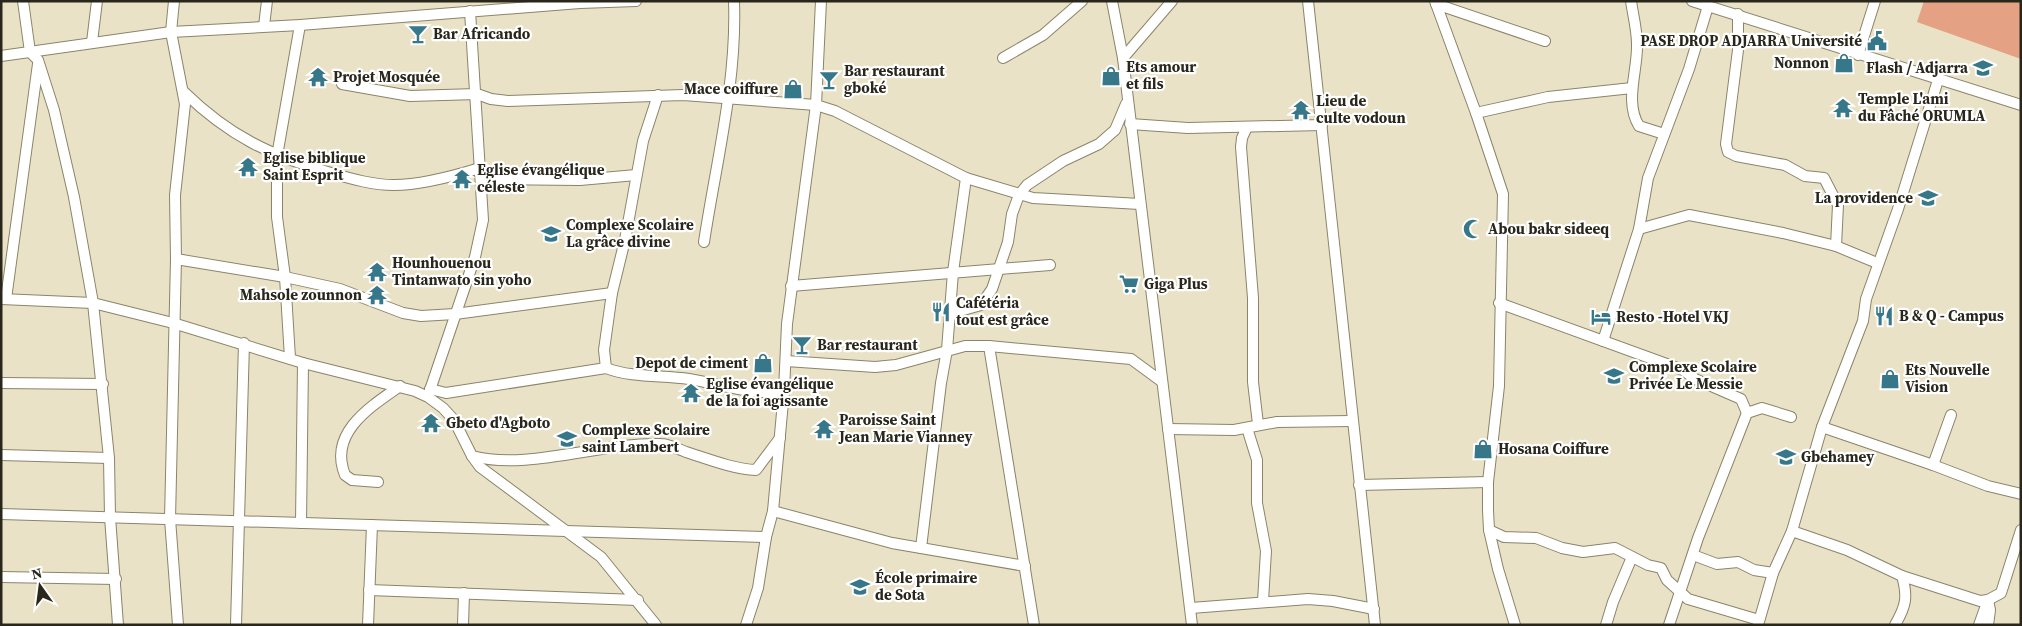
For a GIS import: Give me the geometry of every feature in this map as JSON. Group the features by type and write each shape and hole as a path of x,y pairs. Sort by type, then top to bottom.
{"street":[{"path":"23,1 30,52 38,60 61,139 93,304 103,384 109,458 110,518 118,625"},
{"path":"92,42 97,1"},
{"path":"174,1 171,32 185,104 175,195 176,259 170,519 178,625"},
{"path":"264,26 267,1"},
{"path":"568,1 580,3"},
{"path":"1,56 171,32 300,25 580,3 636,1"},
{"path":"704,242 735,35 734,1"},
{"path":"746,625 758,588 766,537 773,511 791,286 816,105 821,1"},
{"path":"1003,58 1043,36 1082,1"},
{"path":"1112,1 1123,58 1192,625"},
{"path":"1123,58 1172,1"},
{"path":"1308,1 1375,625"},
{"path":"1631,1 1637,43 1632,88 1635,119 1639,126 1664,134"},
{"path":"1692,1 2021,105"},
{"path":"1858,55 1875,1"},
{"path":"1436,3 1545,41"},
{"path":"1436,3 1503,194 1499,303 1499,386 1488,482 1489,530 1515,625"},
{"path":"1603,341 1639,229 1648,178 1689,69 1708,6"},
{"path":"429,393 475,257 483,220 477,94 470,11"},
{"path":"1738,14 1738,50 1726,144 1728,152 1736,156 1785,165 1806,176 1824,178 1838,205 1836,246"},
{"path":"290,358 285,277 278,217 277,156 300,25"},
{"path":"38,60 3,299 93,304 174,323 244,343 303,363 429,393 446,393 606,368 619,372 688,379 761,393 784,391"},
{"path":"1489,530 1504,537 1536,538 1562,548 1582,552 1615,548 1661,568 1667,580 1688,599 1758,622 1773,573 1792,531 1822,427 1863,321 1866,299 1877,263 1898,209 1938,80"},
{"path":"342,84 410,96 477,94 491,100 508,101 658,95 816,105 835,111 966,178 1019,195 1033,198 1140,204"},
{"path":"1476,113 1548,97 1632,88"},
{"path":"184,92 213,118 242,138 277,156 369,184 396,186 460,174 480,168"},
{"path":"606,368 604,350 612,293 627,233 643,141 658,95"},
{"path":"949,314 981,305 992,289 998,268 1003,260 1012,214 1019,195 1036,176 1100,144 1115,130 1127,100"},
{"path":"1130,124 1188,128 1322,125"},
{"path":"1247,127 1242,138 1241,147 1253,298 1253,382 1258,424"},
{"path":"481,179 580,180 636,175"},
{"path":"922,548 941,383 947,350 953,272 966,178"},
{"path":"1639,229 1688,215 1784,233 1836,246 1877,263"},
{"path":"176,259 285,277 340,289 403,314 421,316 455,314 612,293"},
{"path":"791,286 1050,265"},
{"path":"1499,303 1683,370 1695,379 1741,399 1747,413 1698,538 1669,625"},
{"path":"236,625 244,343"},
{"path":"786,361 875,367 896,365 965,346 989,346 1131,359 1161,381"},
{"path":"989,346 1034,625"},
{"path":"301,523 303,363"},
{"path":"1,383 103,384"},
{"path":"378,482 352,480 345,475 342,455 344,438 351,426 379,401 400,386"},
{"path":"429,393 454,420 472,456 490,476 602,557 656,625"},
{"path":"1747,413 1762,408 1791,417"},
{"path":"1933,465 1951,415"},
{"path":"1168,429 1217,430 1248,428 1258,424 1277,422 1352,421"},
{"path":"1822,427 1988,486 2021,494"},
{"path":"1248,428 1256,460 1258,503 1266,552 1263,602"},
{"path":"472,456 499,460 522,459 609,448 664,444 706,459 756,470 780,438"},
{"path":"1,455 109,458"},
{"path":"1359,485 1488,482"},
{"path":"773,511 922,548 1025,566"},
{"path":"1,514 766,537"},
{"path":"368,625 372,525"},
{"path":"1792,531 1847,550 1902,576 1980,601 1988,600 2001,593 2021,530"},
{"path":"1693,555 1716,564 1738,562 1754,570 1773,573"},
{"path":"1606,625 1613,602 1632,557"},
{"path":"1894,625 1902,611 1907,592 1902,576"},
{"path":"1,577 116,579"},
{"path":"369,590 638,600"},
{"path":"463,625 464,593"},
{"path":"1191,608 1308,599 1333,601 1374,609"},
{"path":"1979,625 1988,600"},
{"path":"1988,600 1990,610 1988,625"}],"shaded area":[{"path":"1924,1 2021,1 2021,59 1917,22"}],"place":[{"name":"Bar Africando","path":"418,34"},
{"name":"PASE DROP ADJARRA Université","path":"1877,41"},
{"name":"Nonnon","path":"1844,63"},
{"name":"Flash / Adjarra","path":"1983,68"},
{"name":"Ets amour et fils","path":"1111,76"},
{"name":"Projet Mosquée","path":"318,77"},
{"name":"Bar restaurant gboké","path":"829,80"},
{"name":"Mace coiffure","path":"793,89"},
{"name":"Temple L'ami du Fâché ORUMLA","path":"1843,108"},
{"name":"Lieu de culte vodoun","path":"1301,110"},
{"name":"Eglise biblique Saint Esprit","path":"248,167"},
{"name":"Eglise évangélique céleste","path":"462,179"},
{"name":"La providence","path":"1928,198"},
{"name":"Abou bakr sideeq","path":"1473,229"},
{"name":"Complexe Scolaire La grâce divine","path":"551,234"},
{"name":"Hounhouenou Tintanwato sin yoho","path":"377,272"},
{"name":"Giga Plus","path":"1129,284"},
{"name":"Mahsole zounnon","path":"377,295"},
{"name":"Cafétéria tout est grâce","path":"941,312"},
{"name":"B & Q - Campus","path":"1884,316"},
{"name":"Resto -Hotel VKJ","path":"1601,317"},
{"name":"Bar restaurant","path":"802,345"},
{"name":"Depot de ciment","path":"763,363"},
{"name":"Complexe Scolaire Privée Le Messie","path":"1614,376"},
{"name":"Ets Nouvelle Vision","path":"1890,379"},
{"name":"Eglise évangélique de la foi agissante","path":"691,393"},
{"name":"Gbeto d'Agboto","path":"431,423"},
{"name":"Paroisse Saint Jean Marie Vianney","path":"824,429"},
{"name":"Complexe Scolaire saint Lambert","path":"567,439"},
{"name":"Hosana Coiffure","path":"1483,449"},
{"name":"Gbehamey","path":"1786,457"},
{"name":"École primaire de Sota","path":"860,587"}]}
